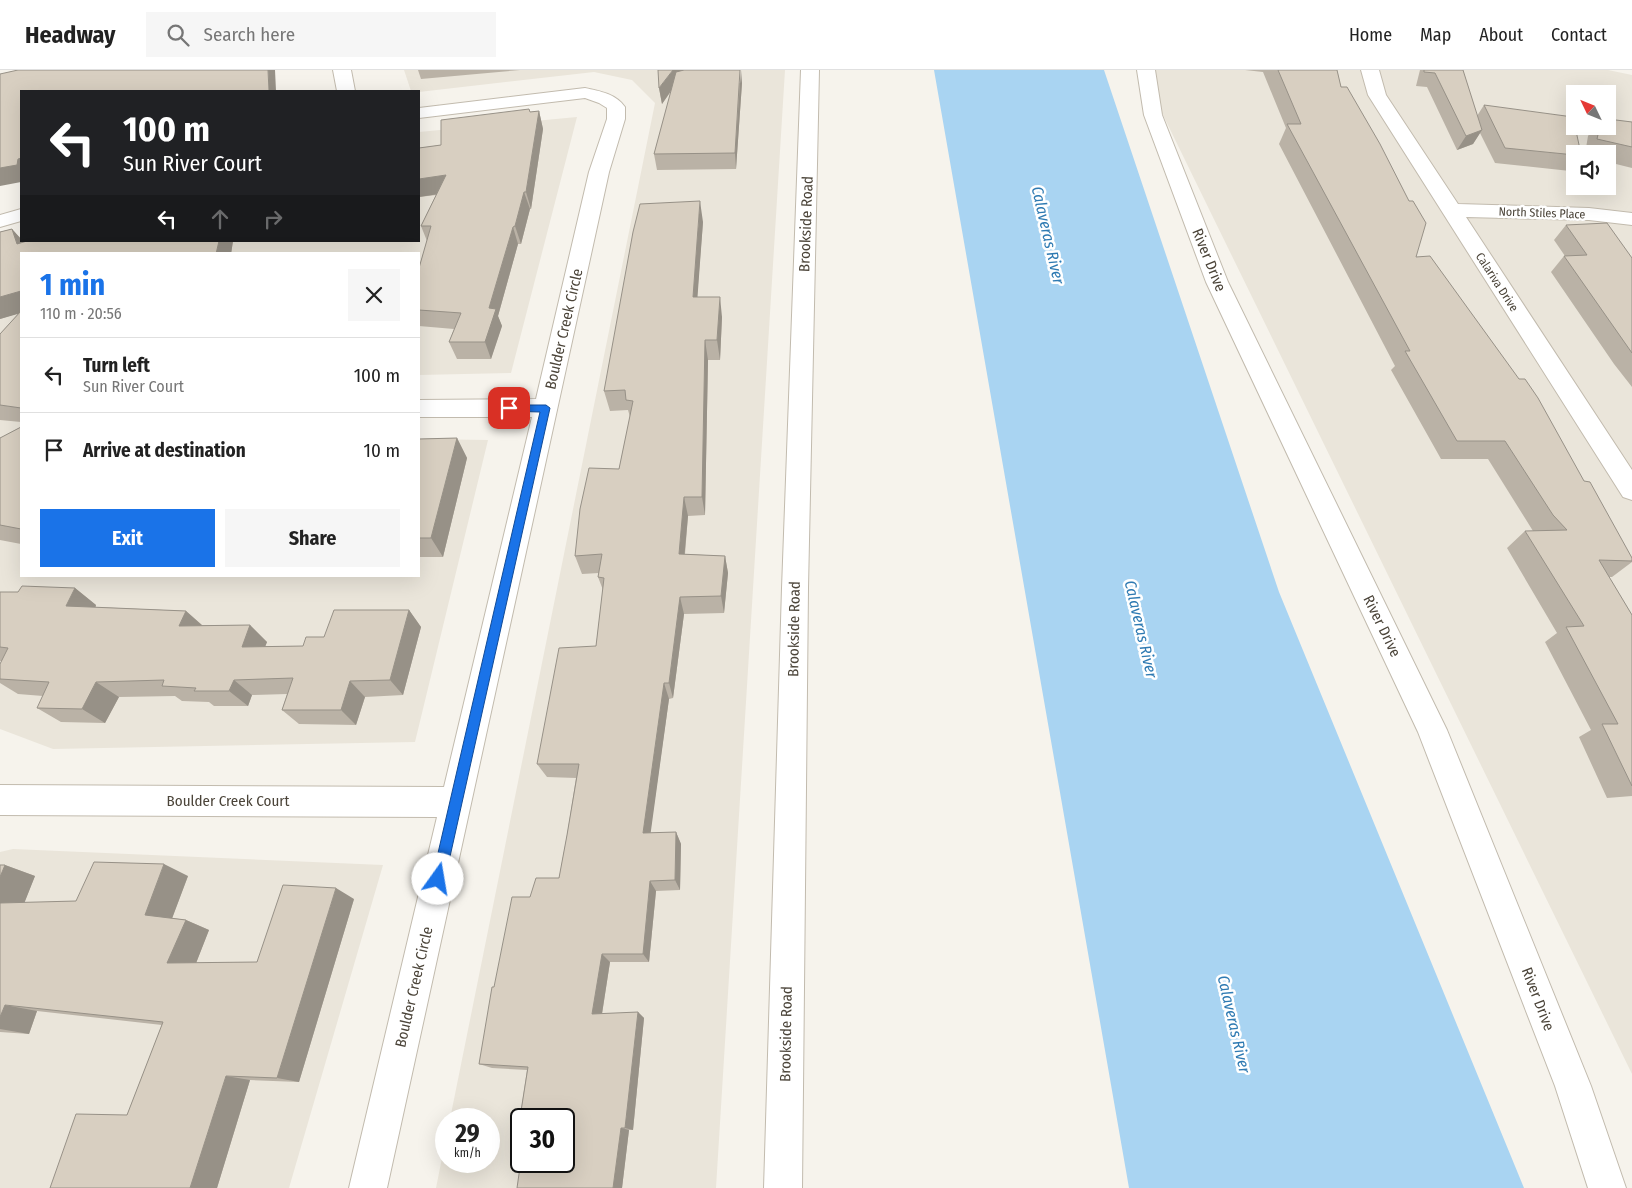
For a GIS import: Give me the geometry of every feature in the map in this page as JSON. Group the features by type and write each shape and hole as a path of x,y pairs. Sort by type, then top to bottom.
{"street":[{"path":"342,70 346,90"},
{"name":"Brookside Road","path":"783,1188 795,588 810,70"},
{"name":"River Drive","path":"1146,70 1152,115 1218,282 1432,730 1573,1086 1607,1188"},
{"name":"Calariva Drive","path":"1370,70 1377,95 1632,490"},
{"name":"Boulder Creek Circle","path":"368,1188 599,172 616,119 616,108 603,97 585,93 420,113"},
{"name":"North Stiles Place","path":"1451,210 1590,214 1632,219"},
{"path":"0,221 20,215"},
{"path":"420,408 546,408"},
{"name":"Boulder Creek Court","path":"0,800 456,802"}],"shaded area":[{"path":"404,70 785,70 716,1188 436,1188 439,1173 500,1173 500,1108 452,1108 655,103 632,80 594,72 420,92 420,90 411,90"},
{"path":"1141,70 1608,70 1632,75 1632,1074"},
{"path":"577,117 511,373 420,375 420,252 20,252 20,577 420,577 420,439 488,440 415,742 53,749 0,729 0,241 20,236 20,242 420,242 420,132"},
{"path":"13,849 383,865 289,1188 0,1188 0,852"}],"water":[{"name":"Calaveras River","path":"934,70 1104,70 1279,592 1524,1188 1129,1188"}],"building":[{"path":"18,70 268,70 269,90 20,90 20,158 18,159 17,165 0,168 0,74"},
{"path":"658,70 673,70 659,88"},
{"path":"684,70 740,70 735,153 654,154 676,72"},
{"path":"1278,70 1337,70 1341,87 1347,87 1380,144 1409,201 1413,201 1426,223 1416,257 1430,256 1519,379 1525,379 1538,398 1584,481 1590,482 1632,558 1632,561 1599,560 1632,615 1632,786 1602,724 1618,724 1566,627 1584,626 1525,531 1567,530 1553,515 1505,441 1457,441 1405,351 1410,351 1287,124 1301,124"},
{"path":"1424,70 1463,70 1482,130 1466,136 1435,73 1424,72"},
{"path":"1484,105 1566,116 1566,135 1577,135 1579,145 1566,145 1566,154 1505,148"},
{"path":"529,109 530,112 539,111 526,192 524,192 489,308 496,309 485,342 449,342 461,313 420,310 420,264 431,226 421,226 446,175 420,179 420,148 441,145 441,120"},
{"path":"1616,120 1632,122 1632,147 1597,139 1598,135 1616,135"},
{"path":"700,201 693,297 720,297 717,340 705,340 702,497 684,497 679,554 725,556 721,596 680,597 669,683 664,683 643,833 676,832 675,880 650,881 643,954 602,954 592,1014 638,1012 625,1128 621,1128 613,1188 517,1188 519,1173 575,1173 575,1108 521,1108 528,1067 479,1064 492,987 494,987 512,897 530,897 536,878 559,878 579,764 537,764 559,648 596,646 604,578 598,577 602,554 575,556 580,509 589,468 619,469 633,401 626,400 625,390 604,391 633,232 640,204"},
{"path":"1607,223 1632,258 1632,353 1564,256 1587,255 1566,225"},
{"path":"12,229 17,244 24,242 219,242 216,252 20,252 20,291 0,297 0,232"},
{"path":"20,312 20,408 0,405 0,334"},
{"path":"20,428 20,529 0,525 0,438"},
{"path":"457,438 431,538 420,538 420,439"},
{"path":"22,586 75,588 66,606 186,611 179,626 250,625 242,647 303,646 306,637 324,637 334,610 409,610 390,680 350,681 341,710 282,710 293,678 234,680 229,691 194,691 196,688 162,686 164,680 96,682 82,709 37,708 49,682 0,679 0,664 8,648 0,647 0,592 18,592"},
{"path":"94,862 164,864 145,915 186,920 167,963 257,962 283,885 336,888 277,1078 226,1076 190,1188 50,1188 76,1114 127,1115 163,1022 5,1005 0,1017 0,903 76,901"},
{"path":"0,865 5,865 0,877"}],"route":[{"path":"438,879 546,408 509,408"}]}
